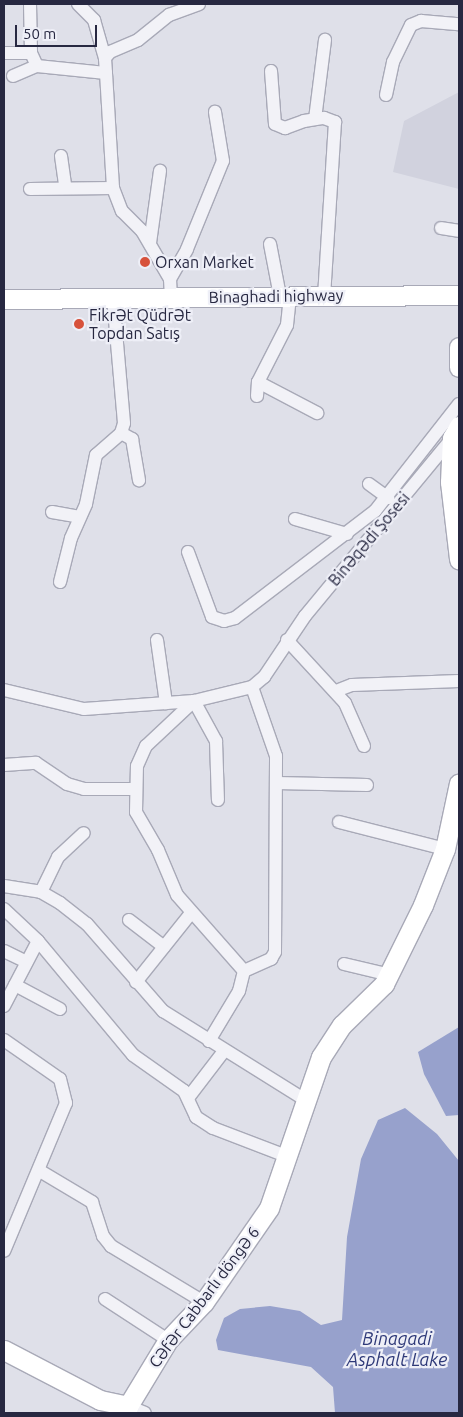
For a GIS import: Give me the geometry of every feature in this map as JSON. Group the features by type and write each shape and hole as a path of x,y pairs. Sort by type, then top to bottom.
{"street":[{"path":"30,4 31,53 37,66"},
{"path":"78,4 94,20 105,58 113,188 122,211 150,243 171,288"},
{"path":"105,58 138,40 169,15 197,4"},
{"path":"386,95 394,62 412,24 421,21 459,24"},
{"path":"315,119 325,40"},
{"path":"4,53 31,53"},
{"path":"13,76 37,66 106,73"},
{"path":"271,71 275,124 286,128 315,119 329,119 336,127 324,295"},
{"path":"171,288 222,161 215,112"},
{"path":"61,156 65,186"},
{"path":"150,243 160,171"},
{"path":"30,189 65,186 113,188"},
{"path":"441,228 459,231"},
{"path":"257,396 258,382 287,325 285,296 270,244"},
{"name":"Binaghadi highway","path":"4,299 113,298 171,288 285,296 459,295"},
{"path":"60,582 80,517 96,455 121,432 124,412 113,298"},
{"path":"459,347 459,367"},
{"path":"258,382 317,412"},
{"name":"Binəqədi Şosesi","path":"188,552 208,611 212,617 224,621 235,618 347,534 388,498 459,404"},
{"path":"121,432 132,439 139,480"},
{"path":"456,432 451,504 459,559"},
{"name":"Binəqədi Şosesi","path":"252,687 264,677 287,640 456,432"},
{"name":"Binəqədi Şosesi","path":"369,484 388,498"},
{"path":"52,512 80,517"},
{"name":"Binəqədi Şosesi","path":"295,519 347,534"},
{"path":"157,640 166,703"},
{"path":"287,640 322,681 336,691 364,746"},
{"path":"336,691 352,685 459,681"},
{"path":"4,690 69,708 194,701 252,687 271,736 277,783 275,952 271,959 244,971 238,991 209,1041"},
{"path":"194,701 146,746 138,766 135,789 140,825 158,850 177,895 244,971"},
{"path":"194,701 216,741 218,800"},
{"path":"4,765 36,763 67,784 84,789 135,789"},
{"path":"277,783 367,785"},
{"name":"Cəfər Cabbarlı döngə 6","path":"126,1409 168,1340 204,1302 269,1208 304,1099 334,1033 390,974 445,849 459,783"},
{"path":"339,822 445,849"},
{"path":"42,892 48,871 84,833"},
{"path":"4,886 42,892 87,924 163,1011 224,1051 304,1099"},
{"path":"4,909 38,941 133,1055 179,1086 203,1122 286,1156"},
{"path":"136,982 191,912"},
{"path":"129,920 164,947"},
{"path":"4,1006 38,941"},
{"path":"4,951 27,962"},
{"path":"344,964 390,974"},
{"path":"14,985 60,1009"},
{"path":"4,1040 49,1068 66,1089 63,1117 4,1251"},
{"path":"188,1098 224,1051"},
{"path":"40,1171 92,1202 103,1236 112,1246 204,1302"},
{"path":"105,1299 168,1340"},
{"path":"4,1350 100,1400 145,1413"}],"shaded area":[{"path":"459,92 459,189 393,172 404,121"}],"water":[{"path":"459,1027 459,1115 446,1116 424,1074 418,1052"},
{"name":"Binagadi Asphalt Lake","path":"405,1108 437,1134 459,1161 459,1413 335,1413 333,1387 311,1367 218,1350 216,1340 224,1318 240,1309 270,1306 300,1311 321,1325 342,1320 347,1237 361,1159 378,1120"}],"place":[{"name":"Orxan Market","path":"145,262"},
{"name":"Fikrət Qüdrət Topdan Satış","path":"79,324"}]}
